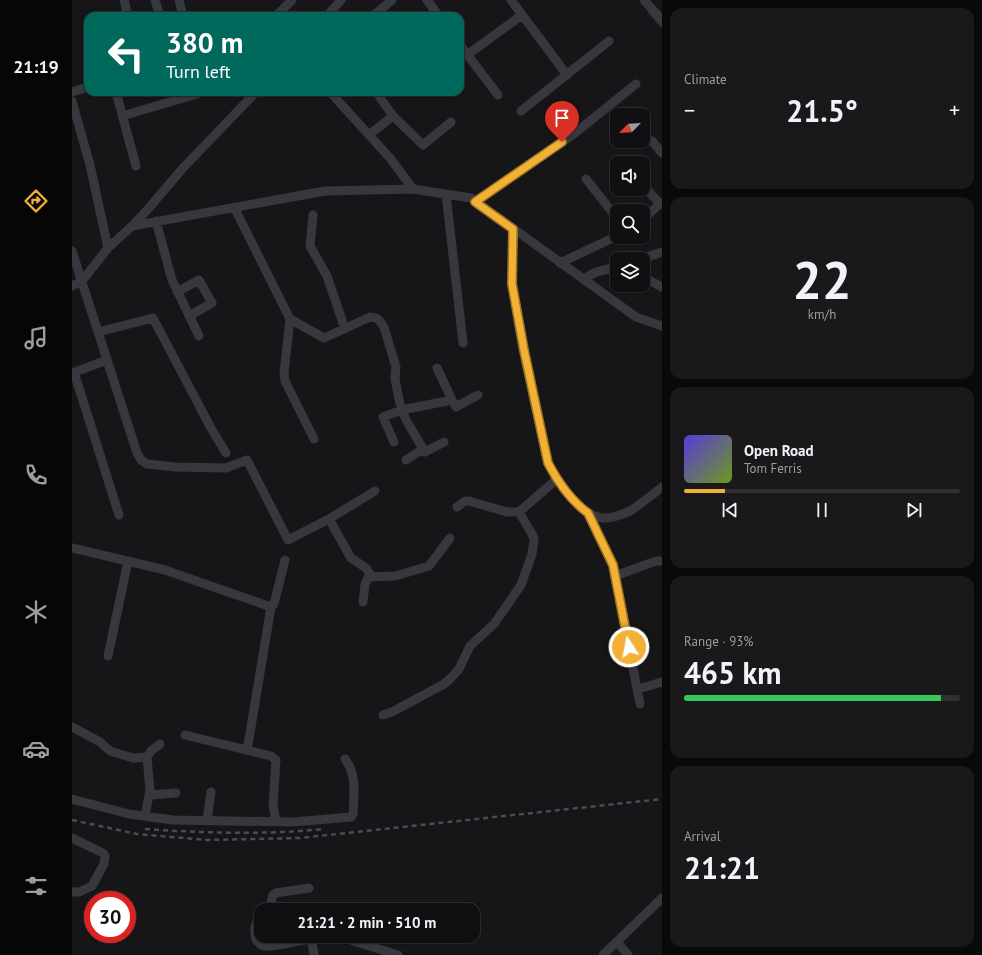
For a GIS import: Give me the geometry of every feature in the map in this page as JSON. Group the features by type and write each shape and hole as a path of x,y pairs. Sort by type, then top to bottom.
{"street":[{"path":"124,0 127,12"},
{"path":"155,0 159,12"},
{"path":"179,0 182,12"},
{"path":"280,12 292,0"},
{"path":"330,12 341,0"},
{"path":"377,12 392,0"},
{"path":"427,0 436,12"},
{"path":"511,0 567,75"},
{"path":"644,0 662,20"},
{"path":"468,55 522,15"},
{"path":"521,111 609,41"},
{"path":"464,50 498,95"},
{"path":"475,202 575,133 636,84"},
{"path":"72,92 84,89"},
{"path":"117,96 136,166"},
{"path":"122,116 191,96"},
{"path":"72,286 82,281 108,248 132,226 183,168 252,96"},
{"path":"334,96 390,158 413,189"},
{"path":"379,96 393,116 423,145 450,122"},
{"path":"72,101 90,165 108,248"},
{"path":"369,135 393,116"},
{"path":"652,141 662,153"},
{"path":"586,179 610,209"},
{"path":"132,226 325,191 413,189 471,198 636,317 662,326"},
{"path":"650,192 661,203 650,213"},
{"path":"446,194 463,343"},
{"path":"234,207 290,319 284,374 285,381 314,439"},
{"path":"313,215 310,246 326,276 345,329"},
{"path":"156,221 176,292 199,336"},
{"path":"513,229 512,284 524,350 548,463 557,479 576,503 588,513 603,518 609,518 629,511 662,487"},
{"path":"560,262 610,239"},
{"path":"72,251 137,453 141,460 146,464 176,468 226,468 247,460 288,540 329,519 375,491"},
{"path":"650,256 662,252"},
{"path":"583,279 596,272 610,269"},
{"path":"176,292 199,280 212,303 189,316"},
{"path":"650,281 662,287"},
{"path":"98,332 153,318 212,430 226,453"},
{"path":"290,319 324,338 370,318 376,318 379,320 384,327 396,367 396,385 406,420 425,452 444,442"},
{"path":"107,360 73,373 119,515"},
{"path":"437,368 456,407 478,395"},
{"path":"394,442 383,417 402,410 452,400"},
{"path":"406,460 423,449"},
{"path":"457,507 465,501 469,501 507,512 519,512 557,479"},
{"path":"383,715 392,712 444,684 451,678 459,669 470,646 494,624 521,585 532,554 534,539 519,512"},
{"path":"588,513 613,565 616,576 640,704"},
{"path":"329,519 351,558 366,568 370,574 365,584 363,602"},
{"path":"369,578 395,576 429,566 450,538"},
{"path":"72,548 165,570 271,608"},
{"path":"248,745 271,608 274,604 285,560"},
{"path":"108,656 128,561"},
{"path":"616,576 656,561 662,561"},
{"path":"638,689 662,682"},
{"path":"72,727 100,742 110,751 133,758 147,757"},
{"path":"185,735 275,758 273,806 276,821"},
{"path":"145,816 150,795 147,757 151,751 160,744"},
{"path":"72,800 129,814 173,820 293,822 351,817 353,814 354,780 350,766 345,759"},
{"path":"207,820 212,792"},
{"path":"150,795 176,793"},
{"path":"72,838 103,853 105,859 104,864 92,886 79,892 72,892"},
{"path":"271,903 273,895 276,893 309,888"},
{"path":"603,955 662,898"},
{"path":"618,942 628,955"},
{"path":"258,943 266,946 281,943"},
{"path":"312,943 314,955"},
{"path":"360,943 398,955"}],"waterway":[{"path":"649,12 662,27"}],"railway":[{"path":"72,820 137,834 207,840 300,838 662,799"},
{"path":"145,829 234,833 324,829"}],"route":[{"path":"562,142 475,202 513,229 512,284 524,350 548,463 568,494 588,513 613,565 629,647"}]}
